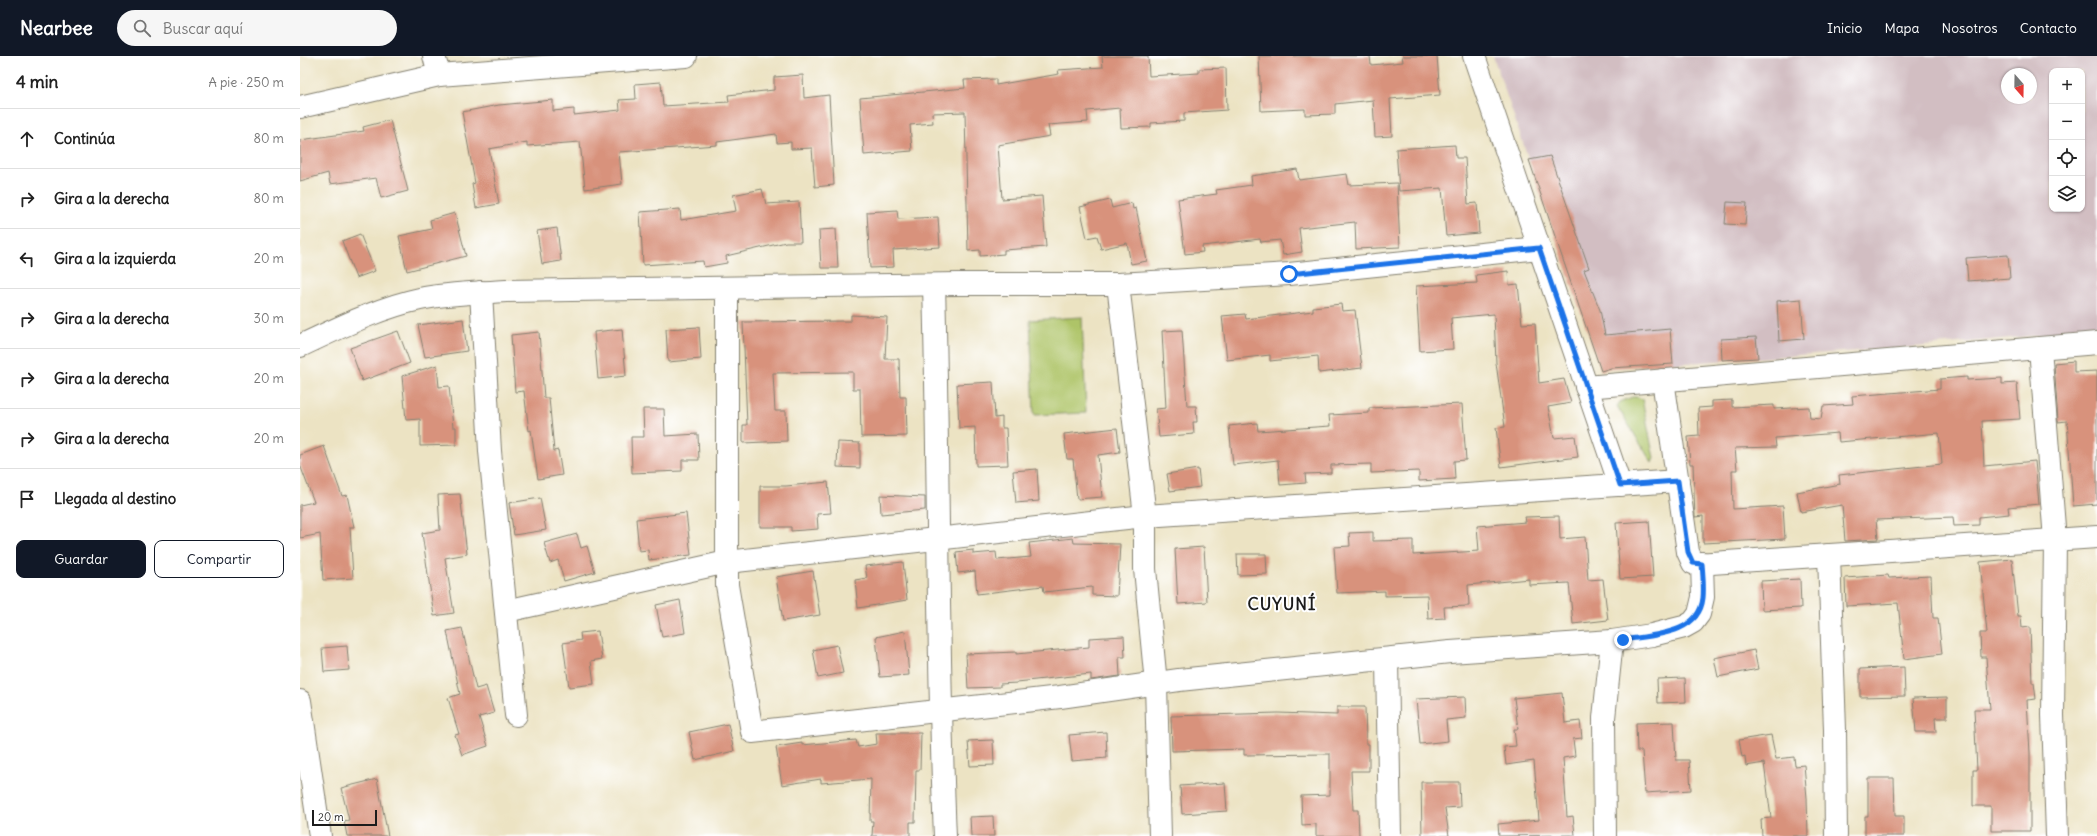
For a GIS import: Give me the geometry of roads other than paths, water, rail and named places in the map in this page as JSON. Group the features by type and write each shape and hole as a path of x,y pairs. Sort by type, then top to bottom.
{"street":[{"path":"300,107 436,66 686,56"},
{"path":"1474,56 1620,485"},
{"path":"300,346 358,319 390,307 421,299 481,292 934,285 1118,284 1289,274 1539,248"},
{"path":"1118,284 1145,516 1145,569 1156,684 1160,836"},
{"path":"934,285 940,711 945,836"},
{"path":"727,288 727,585 752,732 940,711 1156,684 1450,652 1612,641 1669,632 1693,622 1699,614 1703,597 1702,564"},
{"path":"481,292 490,451 516,715"},
{"path":"1586,387 2097,343"},
{"path":"2040,348 2055,540 2053,715 2056,836"},
{"path":"1663,380 1688,552 1693,563 1702,564 2097,537"},
{"path":"506,611 727,562 1145,516 1678,481"},
{"path":"1829,555 1835,722 1836,836"},
{"path":"1605,836 1604,718 1612,641"},
{"path":"1386,659 1390,836"},
{"path":"300,701 320,836"}],"district":[{"name":"CUYUNÍ","path":"1282,604"}]}
